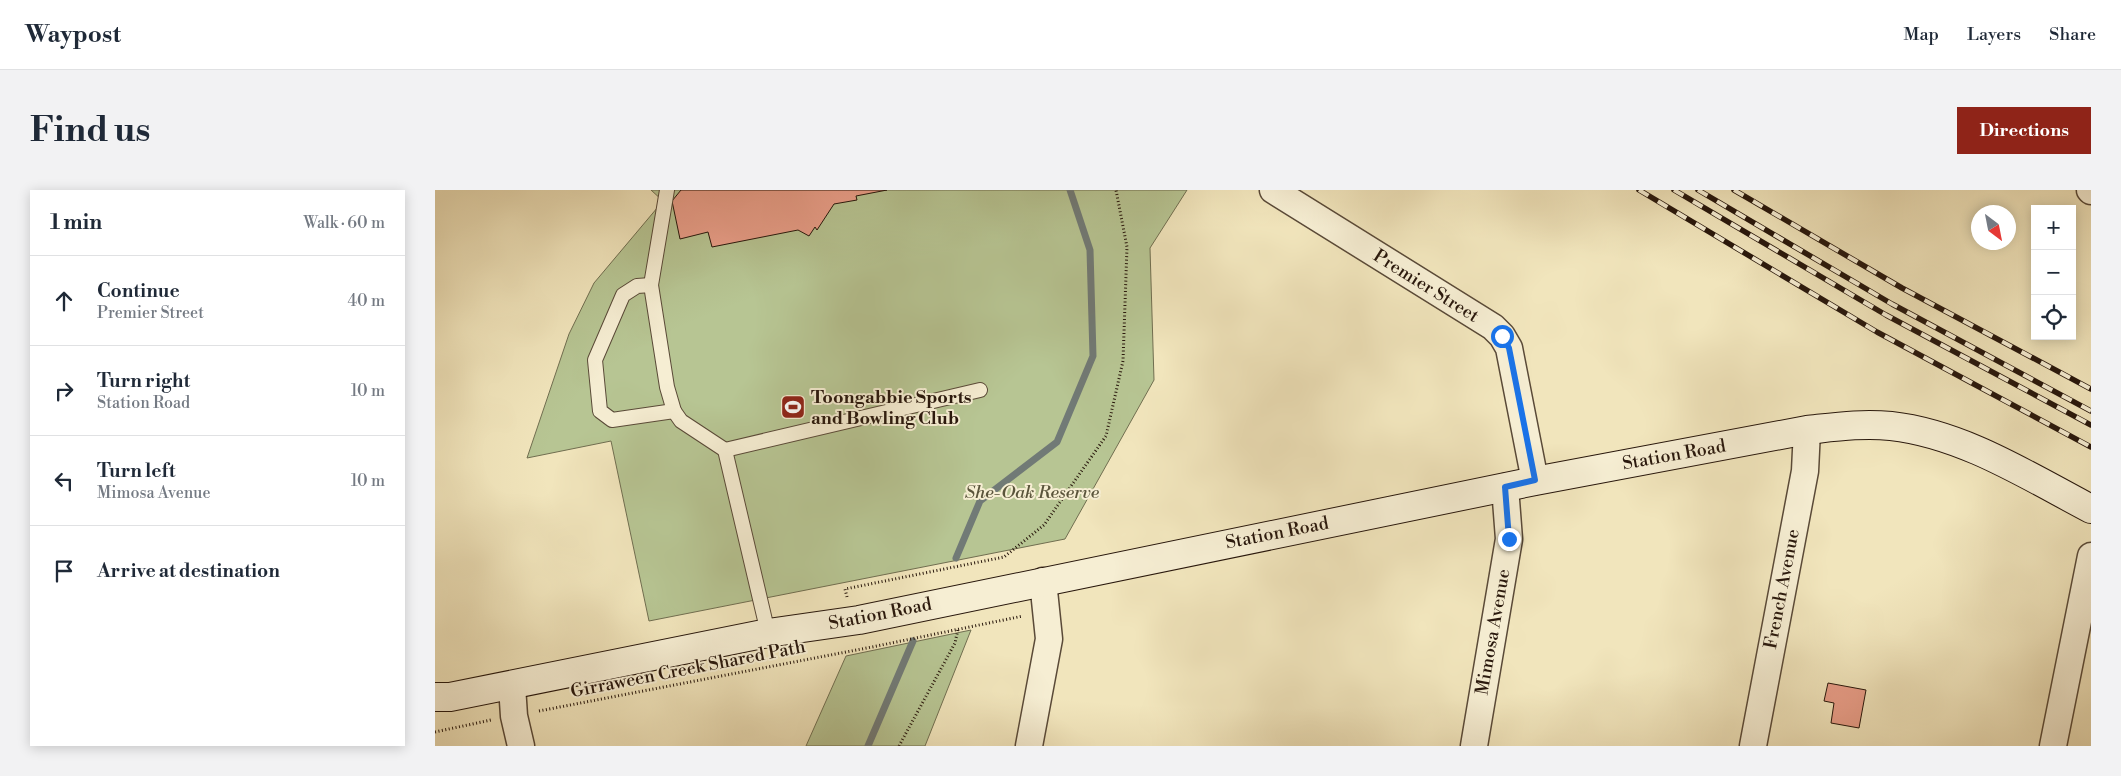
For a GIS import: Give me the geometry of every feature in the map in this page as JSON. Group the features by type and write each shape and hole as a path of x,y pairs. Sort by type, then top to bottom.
{"main road":[{"name":"Station Road","path":"440,699 768,633 859,620 1535,480 1807,430 1851,425 1891,426 1922,432 1968,446 2091,509"}],"street":[{"name":"Premier Street","path":"1273,190 1493,327 1502,336 1509,348 1535,480"},
{"name":"French Avenue","path":"1753,746 1805,471 1807,430"},
{"name":"Mimosa Avenue","path":"1474,746 1509,539 1505,487"},
{"path":"2053,746 2091,556"},
{"path":"1029,746 1049,639 1043,581"},
{"path":"512,686 514,716 521,746"}],"lane":[{"path":"667,190 651,285 667,387 674,411 681,421 725,450 768,633"},
{"path":"651,285 637,286 623,295 595,360 600,411 612,420 674,411"},
{"path":"725,450 980,390"}],"path":[{"path":"845,589 1004,557 1044,525 1106,436 1124,352 1127,247 1116,190"},
{"name":"Girraween Creek Shared Path","path":"539,712 1046,611"},
{"path":"899,746 955,643 958,629"},
{"path":"435,732 483,722"}],"green space":[{"name":"Toongabbie Sports and Bowling Club","path":"651,190 1187,190 1150,248 1154,380 1065,539 649,621 611,441 527,458 569,334 594,283 663,201"},
{"path":"971,630 925,746 806,746 846,656"}],"building":[{"path":"681,190 887,190 856,196 857,200 834,204 817,230 815,227 809,236 798,230 712,247 708,232 680,239 672,201"},
{"path":"1828,683 1866,690 1859,728 1831,723 1834,703 1824,701"}],"waterway":[{"path":"956,558 980,501 1057,442 1093,356 1090,250 1070,190"},
{"path":"868,746 913,641"}],"railway":[{"path":"1639,190 1877,332 2091,447"},
{"path":"1674,190 1886,315 2091,425"},
{"path":"1698,190 1892,304 2091,411"},
{"path":"1734,190 1902,288 2091,389"}],"place":[{"name":"Toongabbie Sports and Bowling Club","path":"793,407"}],"route":[{"path":"1502,336 1509,348 1535,480 1505,487 1509,539"}],"park label":[{"name":"She-Oak Reserve","path":"1032,492"}]}
